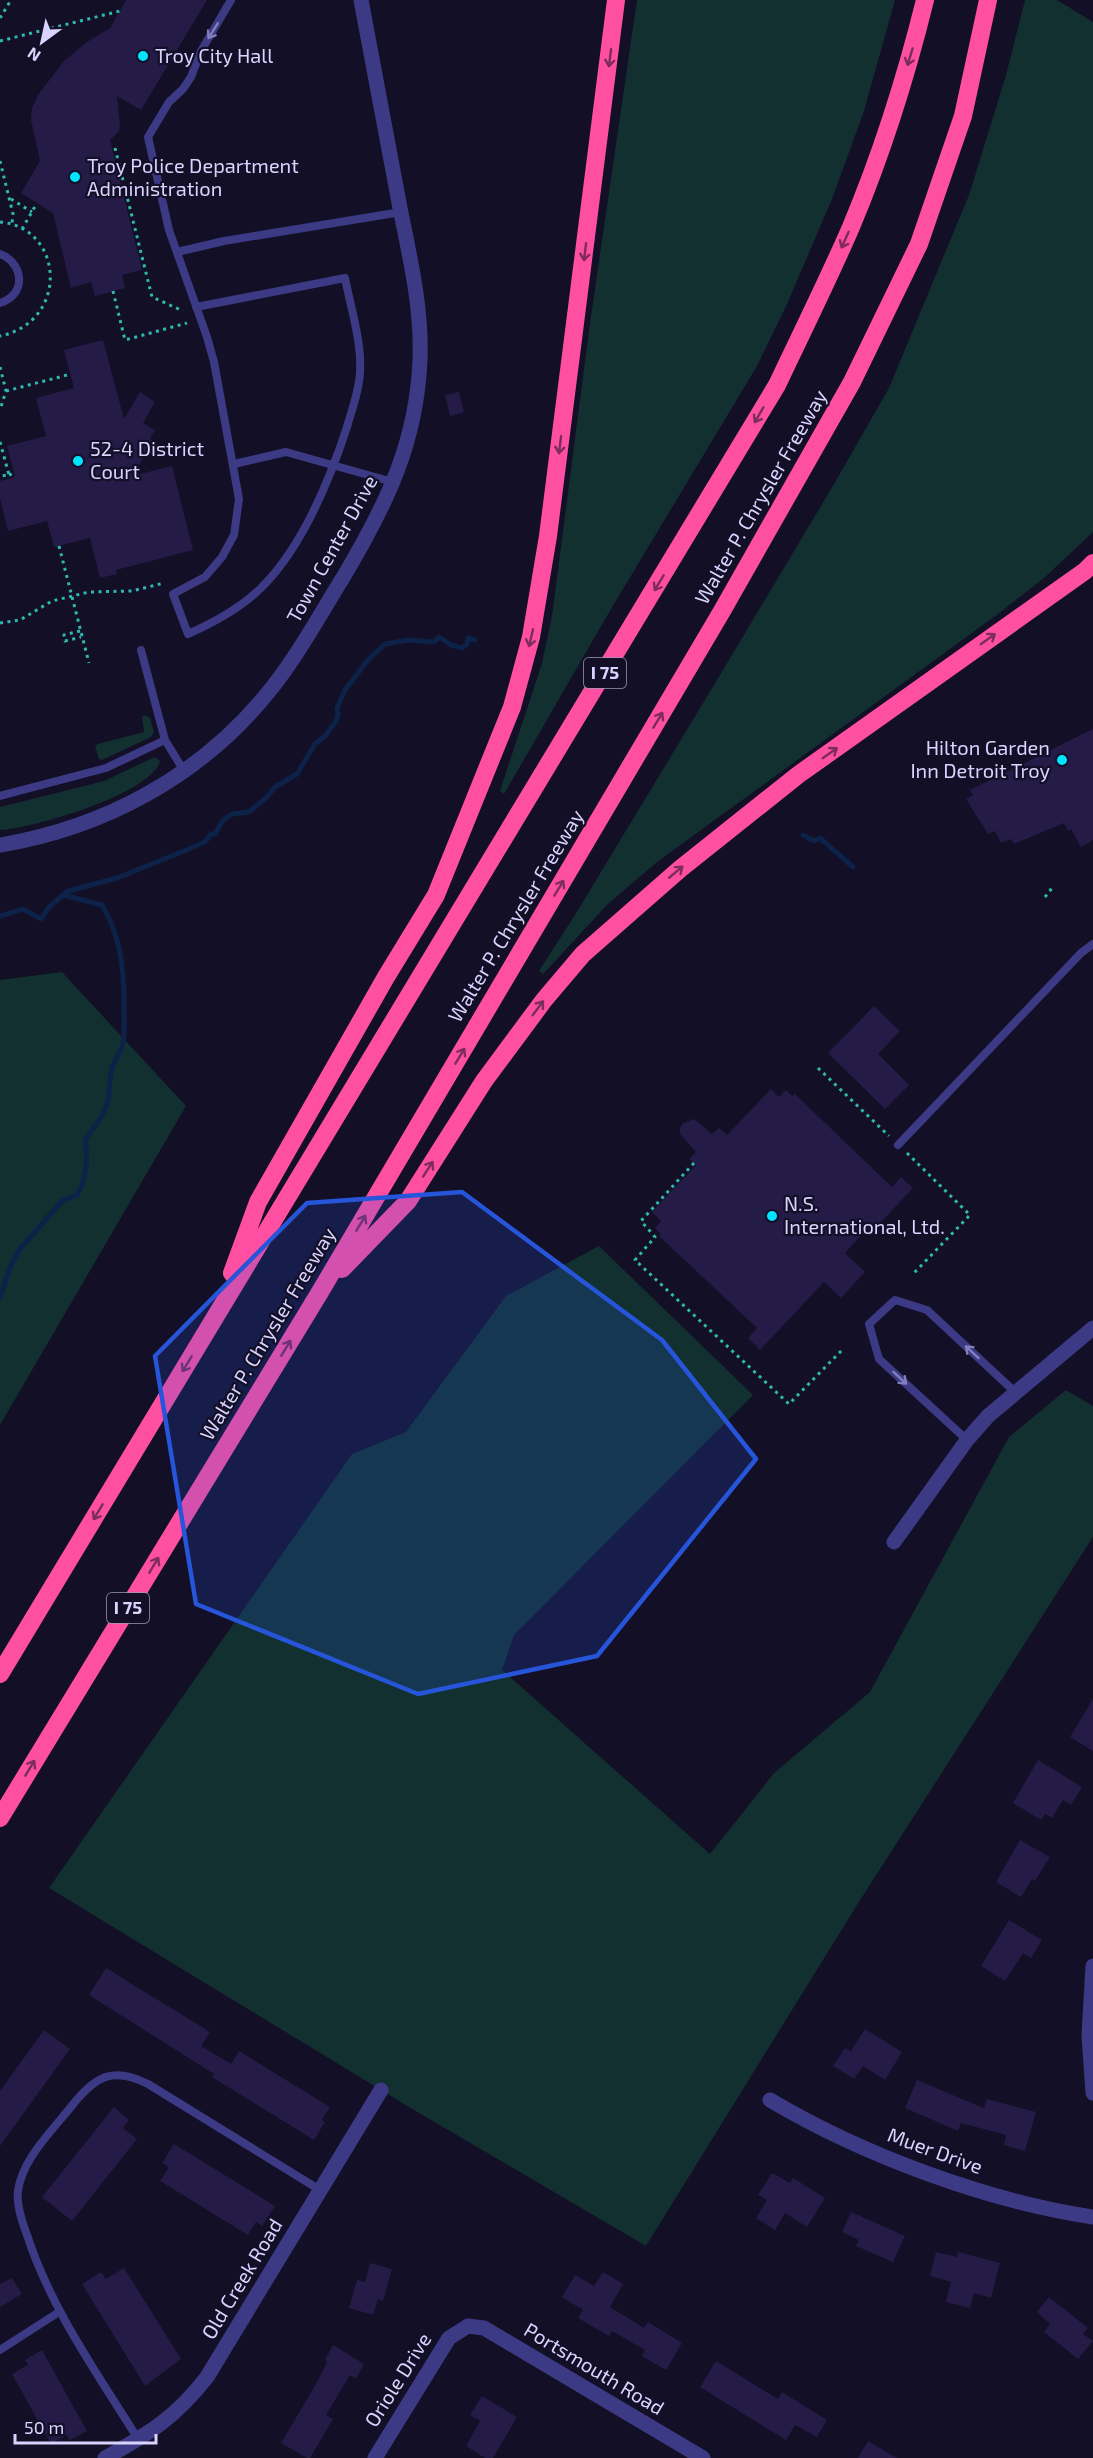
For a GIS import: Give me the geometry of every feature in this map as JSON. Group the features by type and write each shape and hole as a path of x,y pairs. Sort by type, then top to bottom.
{"highway":[{"name":"I 75","path":"0,1674 777,385 851,226 884,141 913,48 925,0"},
{"path":"217,1314 258,1202 386,977 436,895 512,707 531,637 548,536 617,3"},
{"name":"Walter P. Chrysler Freeway","path":"0,1818 320,1292 722,611 852,382 919,244 963,116 988,3"},
{"path":"320,1292 408,1201 484,1081 544,1000 583,954 680,869 798,775 1067,584 1093,563"}],"street":[{"name":"Town Center Drive","path":"0,845 42,837 90,822 129,804 184,771 232,732 282,675 370,531 394,482 404,456 415,413 420,356 418,306 361,0"},
{"path":"894,1542 967,1440 988,1416 1093,1328"},
{"path":"1093,1966 1089,2035 1093,2093"},
{"name":"Old Creek Road","path":"105,2458 166,2421 190,2399 207,2377 381,2090"},
{"name":"Muer Drive","path":"770,2100 826,2130 927,2172 1018,2201 1093,2217"},
{"name":"Portsmouth Road","path":"462,2328 476,2325 484,2328 702,2458"},
{"name":"Oriole Drive","path":"375,2458 443,2345 462,2328"}],"lane":[{"path":"196,307 345,278 360,371 354,403 334,465 296,541 274,574 261,588 228,613 188,634 173,594 210,572 222,557 232,540 239,508 234,464 214,362 169,230 148,137 169,102 183,89 201,51 231,0"},
{"path":"177,252 224,241 401,212"},
{"path":"0,254 14,262 20,276 16,291 11,298 0,303"},
{"path":"234,464 286,452 394,482"},
{"path":"141,650 165,740 184,771"},
{"path":"0,796 106,768 165,740"},
{"path":"898,1145 1081,952 1093,944"},
{"path":"967,1440 879,1359 869,1324 895,1300 927,1310 1015,1392"},
{"path":"138,2439 59,2312 39,2272 23,2225 17,2192 22,2176 32,2158 87,2087 110,2074 136,2078 320,2190"},
{"path":"0,2350 59,2312"}],"path":[{"path":"0,18 11,0"},
{"path":"0,41 120,11"},
{"path":"115,148 152,297 184,311 193,331"},
{"path":"0,161 13,214 12,224"},
{"path":"9,198 32,212"},
{"path":"22,229 37,203"},
{"path":"113,291 125,340 189,322"},
{"path":"0,367 6,391 0,410"},
{"path":"6,391 71,374"},
{"path":"0,442 9,474"},
{"path":"0,476 14,473"},
{"path":"59,546 89,663"},
{"path":"0,623 20,620 48,603 89,592 132,591 167,582"},
{"path":"80,631 64,635 65,641 81,637"},
{"path":"1045,897 1052,888"},
{"path":"818,1068 970,1215 914,1274"},
{"path":"694,1163 640,1221 655,1237 635,1260 789,1404 844,1347"}],"highlighted area":[{"path":"462,1192 662,1340 756,1459 597,1656 418,1694 196,1604 155,1356 307,1203"}],"green space":[{"path":"637,0 895,0 864,111 832,199 787,304 757,366 611,609 504,794 500,791 542,663 552,616 590,323"},
{"path":"1025,0 1057,0 1093,22 1093,532 1044,578 998,614 657,862 608,904 543,974 539,971 723,670 889,388 969,195 1006,75"},
{"path":"145,715 150,718 154,732 151,737 102,760 99,759 95,746 144,732 142,717"},
{"path":"155,757 160,761 152,773 137,785 115,797 63,816 0,830 0,807 104,781"},
{"path":"62,972 186,1106 0,1425 0,980"},
{"path":"599,1246 753,1395 514,1635 502,1670 710,1854 774,1773 870,1692 1009,1437 1066,1390 1093,1406 1093,1537 857,1905 646,2246 414,2110 49,1888 352,1454 406,1432 506,1296"}],"building":[{"name":"Troy Police Department Administration","path":"126,0 207,0 141,110 117,96 120,126 119,131 110,140 142,270 122,275 125,288 95,296 91,282 71,288 53,213 21,193 40,161 31,120 32,108 38,95 64,61 87,42 110,28"},
{"name":"52-4 District Court","path":"103,340 124,419 140,392 155,402 143,423 155,430 150,439 154,441 132,476 172,466 193,550 116,570 117,574 100,578 90,538 54,547 47,521 8,531 0,498 0,481 15,477 7,446 46,436 36,398 74,388 64,350"},
{"path":"459,392 464,412 450,416 445,395"},
{"name":"Hilton Garden Inn Detroit Troy","path":"1093,729 1093,840 1081,847 1071,829 1068,831 1064,823 1014,844 1011,839 1001,843 995,831 988,834 966,799 973,795 970,790"},
{"path":"874,1006 900,1031 878,1054 909,1085 885,1109 828,1053"},
{"name":"N.S. International, Ltd.","path":"771,1089 779,1097 786,1090 792,1096 795,1094 892,1187 901,1177 913,1188 868,1236 864,1232 845,1253 865,1272 841,1298 824,1282 760,1350 748,1338 757,1328 659,1236 661,1234 655,1228 661,1221 652,1212 696,1165 689,1159 696,1152 680,1134 683,1123 694,1119 712,1134 719,1128 727,1135"},
{"path":"1093,1699 1093,1751 1070,1737"},
{"path":"1038,1760 1082,1787 1071,1805 1063,1800 1052,1818 1045,1814 1041,1820 1013,1803"},
{"path":"1020,1840 1050,1857 1035,1881 1032,1879 1021,1897 996,1882"},
{"path":"1009,1920 1042,1940 1031,1958 1023,1953 1005,1981 981,1966"},
{"path":"106,1968 210,2032 201,2046 231,2064 239,2051 330,2107 322,2120 325,2122 314,2140 212,2077 214,2074 89,1995"},
{"path":"865,2029 902,2052 885,2080 863,2066 854,2079 833,2066 845,2048 851,2051"},
{"path":"44,2030 70,2049 0,2146 0,2091"},
{"path":"917,2080 984,2108 987,2099 1036,2112 1025,2151 1004,2145 1006,2135 961,2123 958,2131 905,2108"},
{"path":"114,2107 129,2120 123,2128 137,2139 72,2221 42,2197"},
{"path":"174,2144 275,2206 262,2226 256,2222 248,2235 160,2181 169,2167 162,2163"},
{"path":"772,2173 790,2183 793,2178 825,2198 807,2227 785,2213 775,2230 756,2218 767,2200 758,2195"},
{"path":"851,2212 905,2236 893,2262 856,2246 859,2240 842,2232"},
{"path":"936,2252 957,2257 958,2252 1000,2263 991,2298 974,2293 970,2308 946,2302 951,2282 930,2276"},
{"path":"370,2263 392,2269 383,2301 378,2299 373,2315 349,2308 357,2280 365,2282"},
{"path":"124,2268 181,2359 145,2386 82,2284 101,2272 106,2279"},
{"path":"603,2272 623,2284 610,2307 644,2328 648,2322 682,2343 666,2370 642,2356 645,2350 612,2331 609,2336 578,2318 583,2310 562,2297 575,2275 594,2286"},
{"path":"12,2278 22,2294 0,2307 0,2284"},
{"path":"1049,2297 1088,2328 1083,2334 1093,2341 1078,2359 1044,2332 1050,2324 1037,2312"},
{"path":"333,2345 364,2364 356,2379 350,2375 326,2415 333,2419 310,2458 307,2458 281,2443 316,2384"},
{"path":"42,2350 87,2431 70,2440 67,2435 51,2444 12,2374 28,2365 25,2360"},
{"path":"716,2361 778,2399 782,2392 827,2420 817,2437 795,2425 786,2440 700,2387"},
{"path":"482,2396 517,2417 493,2458 485,2458 466,2446 480,2421 470,2415"},
{"path":"868,2441 897,2458 858,2458"}],"waterway":[{"path":"0,916 23,909 41,919 49,907 68,891 117,878 205,842 211,834 215,834 223,820 232,814 249,812 275,787 297,774 315,744 325,736 336,721 337,708 345,690 368,660 385,644 408,640 434,642 439,637 451,645 462,648 467,644 468,638 475,640"},
{"path":"803,835 814,841 820,838 853,867"},
{"path":"0,1297 11,1265 20,1249 63,1200 77,1195 86,1168 85,1140 106,1106 112,1069 123,1043 123,977 120,952 113,928 102,905 63,895"}],"place":[{"name":"Troy City Hall","path":"143,56"},
{"name":"Troy Police Department Administration","path":"75,177"},
{"name":"52-4 District Court","path":"78,461"},
{"name":"Hilton Garden Inn Detroit Troy","path":"1062,760"},
{"name":"N.S. International, Ltd.","path":"772,1216"}]}
